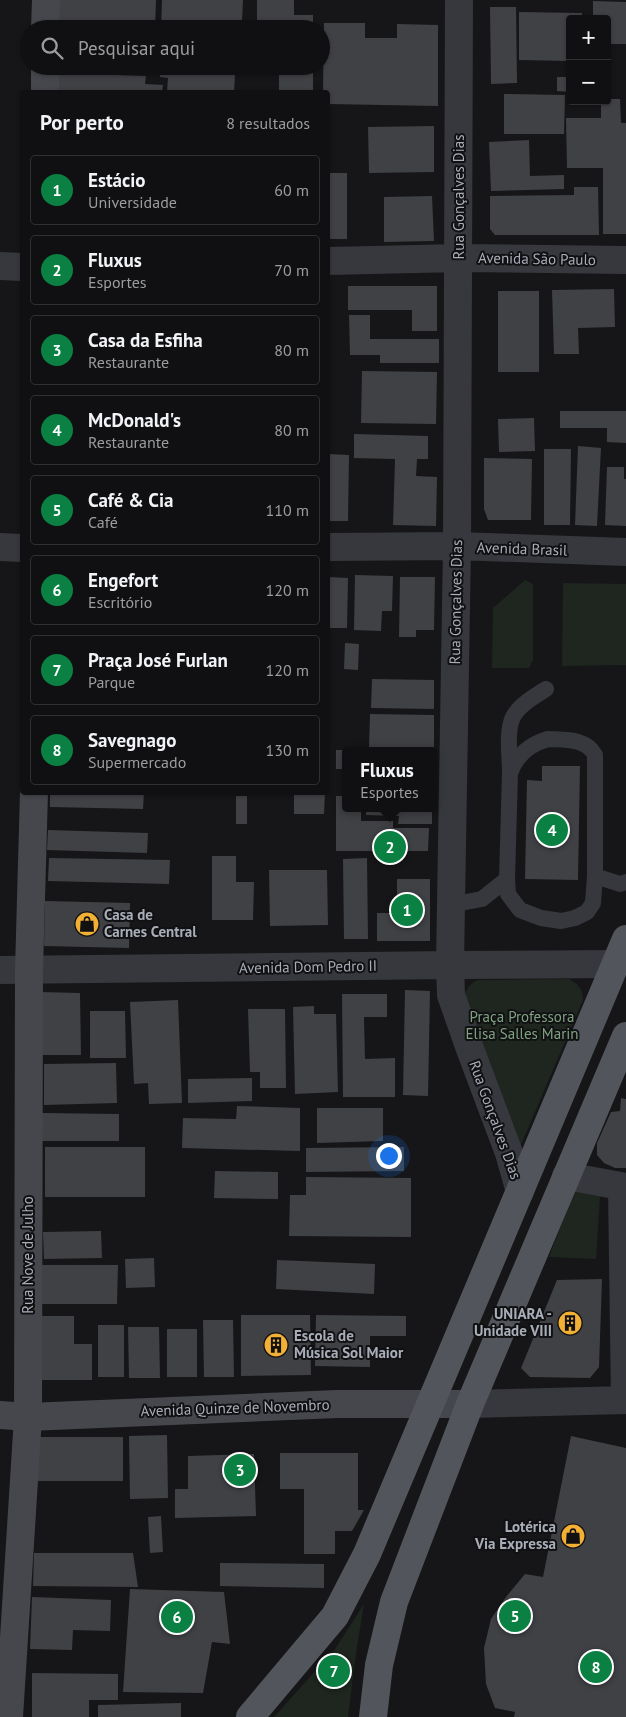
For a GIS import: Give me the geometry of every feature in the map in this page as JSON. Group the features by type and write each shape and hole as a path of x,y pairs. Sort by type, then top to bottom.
{"main road":[{"path":"250,1717 335,1616 367,1554 626,939"},
{"path":"373,1717 379,1665 394,1602 470,1404 626,1036"}],"street":[{"path":"46,0 46,20"},
{"name":"Rua Gonçalves Dias","path":"458,0 457,546 450,905 451,995 509,1153 520,1192"},
{"path":"45,75 45,90"},
{"name":"Avenida São Paulo","path":"330,261 458,258 626,260"},
{"path":"0,266 20,267"},
{"name":"Avenida Brasil","path":"330,547 457,546 626,552"},
{"path":"0,547 20,548"},
{"name":"Rua Nove de Julho","path":"9,1717 28,1417 29,970 34,795"},
{"name":"Avenida Dom Pedro II","path":"0,970 450,964 616,964"},
{"path":"470,1404 626,1400 624,1187 566,1176"},
{"name":"Avenida Quinze de Novembro","path":"0,1415 28,1417 336,1404 470,1404"}],"lane":[{"path":"510,773 513,764 526,750 537,742 548,739 579,741 592,749 595,756 595,876 593,903 587,912 575,918 561,921 541,918 522,912 508,894 510,729 513,716 529,700 546,689"},
{"path":"595,876 620,884 626,882"},
{"path":"450,905 482,899 507,879"}],"green space":[{"path":"525,580 533,584 533,660 529,668 492,668 493,608"},
{"path":"563,583 626,584 626,665 562,666"},
{"name":"Praça Professora Elisa Salles Marin","path":"569,979 580,988 583,1000 520,1147 464,998 467,989 478,980"},
{"path":"574,1192 600,1196 596,1259 549,1257"},
{"path":"364,1604 348,1717 274,1717 335,1649"}],"building":[{"path":"55,0 156,0 155,20 54,20"},
{"path":"162,0 243,0 242,20 161,20"},
{"path":"257,0 294,0 294,15 313,15 313,20 257,20"},
{"path":"593,1 626,2 626,44 611,44 611,15 593,15"},
{"path":"490,7 516,7 517,83 491,84"},
{"path":"519,12 582,13 582,15 566,15 566,61 519,60"},
{"path":"330,23 365,23 365,38 397,38 397,24 438,25 438,106 330,104 330,90 323,90 323,75 330,75"},
{"path":"56,75 146,76 145,84 163,85 162,90 55,90"},
{"path":"160,75 235,75 234,90 167,90 168,78 160,77"},
{"path":"279,75 313,75 313,90 279,90"},
{"path":"557,77 566,77 566,92 557,91"},
{"path":"504,94 565,95 564,134 504,134"},
{"path":"611,99 620,99 621,123 626,123 626,234 603,234 603,168 567,168 566,118 601,118 601,105 611,105"},
{"path":"434,126 434,172 369,173 368,127"},
{"path":"529,140 530,176 564,175 564,189 491,191 489,142"},
{"path":"330,173 347,173 347,239 330,239"},
{"path":"574,187 598,187 599,235 495,235 490,229 490,196 574,195"},
{"path":"432,196 434,241 384,242 384,197"},
{"path":"348,286 437,286 437,331 412,331 412,310 348,310"},
{"path":"614,289 615,327 578,328 579,354 554,354 552,290"},
{"path":"498,291 539,291 539,372 498,372"},
{"path":"349,315 370,315 370,339 439,339 439,363 380,363 380,355 350,355"},
{"path":"362,371 437,372 436,424 361,423"},
{"path":"560,411 626,411 626,443 607,442 607,428 560,428"},
{"path":"534,418 535,451 499,452 498,419"},
{"path":"354,434 428,436 428,459 417,459 416,476 437,477 436,526 393,525 395,459 354,458"},
{"path":"578,446 601,448 597,526 575,525"},
{"path":"544,449 571,449 570,525 544,525"},
{"path":"330,454 349,455 348,521 330,521"},
{"path":"484,458 532,459 531,520 488,520 484,509"},
{"path":"607,467 624,467 624,479 626,479 626,526 605,525"},
{"path":"355,575 393,576 392,611 382,611 381,631 354,630"},
{"path":"330,577 348,578 347,628 330,628"},
{"path":"400,577 435,577 434,630 416,630 416,637 399,637"},
{"path":"345,643 359,644 358,670 344,669"},
{"path":"372,679 434,680 434,709 371,708"},
{"path":"370,714 434,715 434,747 369,747"},
{"path":"336,750 342,750 342,769 336,769"},
{"path":"542,766 580,766 578,880 525,879 527,780 542,781"},
{"path":"50,795 144,795 143,809 50,807"},
{"path":"294,795 325,795 324,814 294,814"},
{"path":"236,796 247,796 247,824 236,824"},
{"path":"336,796 342,796 342,812 361,812 361,821 393,821 393,828 429,828 428,851 336,851"},
{"path":"366,812 432,812 432,824 398,824 399,816 366,815"},
{"path":"48,830 148,833 147,853 47,850"},
{"path":"212,856 236,856 236,882 254,882 253,920 212,920"},
{"path":"49,858 170,860 169,884 48,881"},
{"path":"367,858 368,939 344,939 343,859"},
{"path":"269,870 327,870 328,925 270,926"},
{"path":"397,879 430,879 430,941 377,941 377,913 397,913"},
{"name":"Casa de Carnes Central","path":"45,901 130,903 129,948 44,946"},
{"path":"405,990 430,991 428,1096 403,1095"},
{"path":"39,992 80,993 81,1055 40,1055"},
{"path":"342,994 387,994 387,1017 364,1017 365,1059 395,1058 395,1097 343,1097"},
{"path":"178,1000 182,1103 149,1104 148,1083 134,1084 130,1002"},
{"path":"314,1006 314,1014 336,1014 338,1092 295,1094 293,1007"},
{"path":"248,1009 285,1009 286,1088 260,1088 260,1072 250,1072"},
{"path":"90,1011 125,1011 126,1058 90,1058"},
{"path":"116,1063 117,1103 44,1105 44,1064"},
{"path":"252,1078 252,1101 188,1103 188,1079"},
{"path":"621,1098 626,1099 626,1168 615,1168 604,1163 597,1155 597,1143 611,1112 620,1111"},
{"path":"237,1106 300,1108 300,1151 182,1148 183,1118 236,1119"},
{"path":"317,1108 383,1108 383,1141 317,1143"},
{"path":"42,1113 119,1114 119,1141 42,1141"},
{"path":"45,1147 145,1147 145,1197 45,1197"},
{"path":"404,1147 404,1171 306,1172 306,1148"},
{"path":"215,1171 278,1172 278,1199 214,1198"},
{"path":"306,1177 411,1178 411,1237 289,1236 290,1195 306,1195"},
{"path":"101,1231 102,1258 44,1259 43,1232"},
{"path":"154,1258 155,1287 126,1288 125,1259"},
{"path":"277,1260 375,1264 374,1294 276,1289"},
{"path":"39,1265 118,1265 117,1304 39,1304"},
{"name":"UNIARA - Unidade VIII","path":"602,1279 599,1367 590,1378 530,1377 521,1368 557,1280"},
{"name":"Escola de Música Sol Maior","path":"241,1315 310,1315 311,1375 241,1376"},
{"path":"316,1315 406,1316 406,1336 370,1336 370,1367 315,1366"},
{"path":"40,1316 74,1316 74,1344 92,1344 92,1380 41,1380"},
{"path":"203,1320 233,1320 234,1377 204,1377"},
{"path":"98,1325 124,1325 124,1377 98,1377"},
{"path":"128,1327 159,1327 160,1378 129,1378"},
{"path":"167,1329 197,1329 197,1377 167,1377"},
{"path":"167,1435 168,1498 130,1499 129,1436"},
{"path":"571,1436 626,1448 626,1717 514,1717 515,1712 495,1708 486,1684 484,1648 491,1619 525,1574 543,1577"},
{"path":"38,1437 123,1437 123,1481 38,1481"},
{"path":"280,1453 358,1453 358,1510 364,1510 352,1531 335,1531 335,1554 304,1554 304,1489 280,1489"},
{"path":"254,1454 256,1516 175,1518 175,1489 188,1489 188,1456"},
{"path":"161,1516 163,1552 150,1553 148,1517"},
{"path":"34,1553 133,1553 138,1587 33,1586"},
{"path":"220,1563 324,1564 324,1588 220,1586"},
{"path":"130,1589 224,1592 230,1644 212,1642 203,1693 123,1692"},
{"path":"32,1597 111,1600 110,1631 73,1630 72,1650 30,1649"},
{"path":"32,1673 118,1674 118,1700 89,1700 89,1717 32,1717"},
{"path":"181,1703 181,1717 98,1717 98,1705"}],"place":[{"name":"McDonald's","path":"552,830"},
{"name":"Fluxus","path":"390,847"},
{"name":"Estácio","path":"407,910"},
{"name":"Casa de Carnes Central","path":"87,924"},
{"name":"UNIARA - Unidade VIII","path":"570,1323"},
{"name":"Escola de Música Sol Maior","path":"276,1345"},
{"name":"Casa da Esfiha","path":"240,1470"},
{"name":"Lotérica Via Expressa","path":"573,1536"},
{"name":"Café & Cia","path":"515,1616"},
{"name":"Engefort","path":"177,1617"},
{"name":"Savegnago","path":"596,1667"},
{"name":"Praça José Furlan","path":"334,1671"}]}
